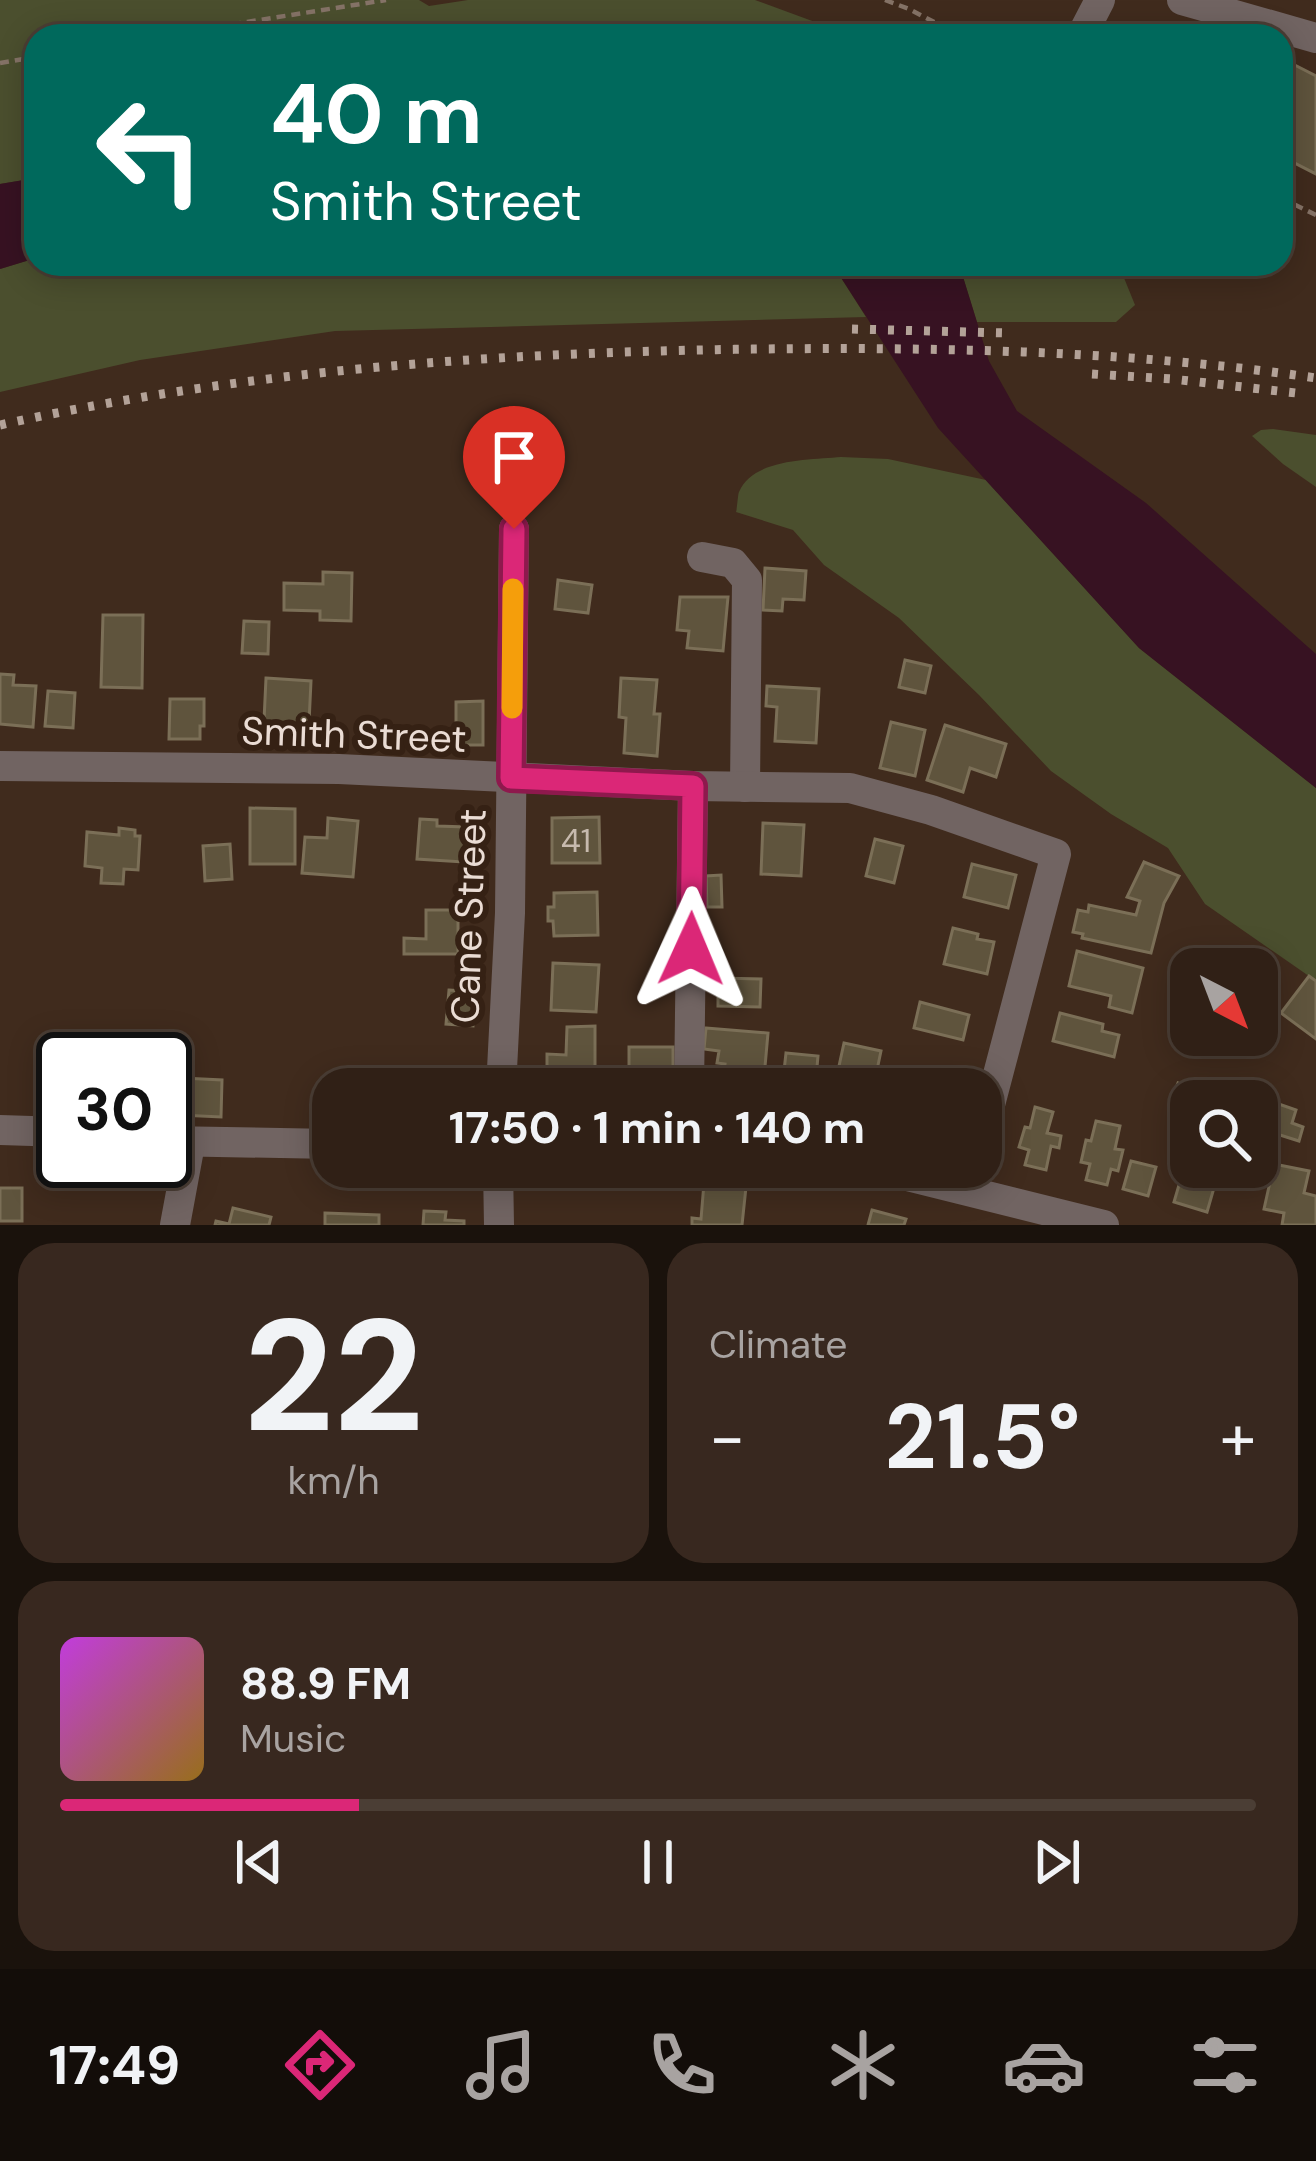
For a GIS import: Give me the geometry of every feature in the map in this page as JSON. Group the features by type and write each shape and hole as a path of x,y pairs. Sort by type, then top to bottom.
{"street":[{"path":"1196,4 1267,24"},
{"name":"Cane Street","path":"502,1068 510,914 514,529"},
{"path":"701,557 733,563 747,580 745,787"},
{"name":"Smith Street","path":"0,766 339,769 693,786 850,788 931,810 1056,854 1000,1068"},
{"path":"688,1068 693,786"},
{"path":"0,1130 36,1131"},
{"path":"192,1143 312,1144"},
{"path":"175,1225 176,1188"},
{"path":"498,1188 499,1225"},
{"path":"997,1188 1104,1225"}],"path":[{"path":"234,24 386,0"},
{"path":"885,0 938,24"}],"green space":[{"path":"0,0 419,0 429,6 468,0 755,0 820,24 24,24 24,180 0,184"},
{"path":"24,262 24,276 840,276 866,317 335,331 140,360 0,392 0,269"},
{"path":"963,276 1123,276 1135,305 1116,322 977,322"},
{"path":"1273,429 1316,435 1316,487 1252,436"},
{"path":"841,457 888,459 986,480 1139,648 1316,788 1316,981 1278,955 1278,948 1268,948 1205,904 1168,848 1051,771 899,618 824,565 793,530 736,512 746,481 784,463"}],"shaded area":[{"path":"24,180 24,262 0,269 0,184"},
{"path":"840,276 963,276 989,361 1017,411 1146,503 1316,654 1316,788 1139,648 938,428"}],"building":[{"path":"1293,64 1316,76 1316,174 1293,162"},
{"path":"765,568 806,571 804,600 783,599 782,611 763,610"},
{"path":"323,572 352,573 351,621 320,620 320,611 284,610 284,583 323,584"},
{"path":"558,580 592,585 588,613 555,609"},
{"path":"680,597 728,597 723,651 687,648 689,631 677,630"},
{"path":"103,615 143,615 142,688 101,687"},
{"path":"244,621 269,622 268,654 242,653"},
{"path":"905,660 931,666 925,693 899,687"},
{"path":"0,674 14,675 13,685 36,686 33,727 0,724"},
{"path":"266,678 311,681 308,744 263,742"},
{"path":"621,678 657,680 657,756 624,753"},
{"path":"767,686 819,689 816,743 775,741 777,707 766,706"},
{"path":"48,691 75,693 73,728 45,726"},
{"path":"170,699 204,699 200,739 169,739"},
{"path":"483,701 483,745 456,745 456,702"},
{"path":"891,722 925,730 915,776 880,768"},
{"path":"945,725 1006,744 996,777 970,768 963,792 927,780"},
{"path":"250,808 295,809 295,864 250,864"},
{"path":"599,817 600,863 552,863 552,818"},
{"path":"328,818 358,821 353,877 302,873 305,837 327,838"},
{"path":"420,819 437,820 437,826 466,827 463,862 417,859"},
{"path":"763,823 804,825 801,876 761,874"},
{"path":"119,828 135,830 135,836 140,836 138,870 124,869 123,884 101,883 102,868 85,866 87,832 119,835"},
{"path":"875,839 903,846 894,883 866,876"},
{"path":"230,844 232,879 205,881 203,846"},
{"path":"1144,862 1179,876 1164,903 1151,953 1073,932 1078,910 1088,912 1089,905 1136,915 1140,901 1127,897"},
{"path":"972,864 1016,875 1008,908 964,897"},
{"path":"721,875 722,907 707,907 706,876"},
{"path":"597,892 598,935 554,936 548,907 554,907 554,893"},
{"path":"426,910 458,910 458,954 404,954 404,938 426,939"},
{"path":"953,928 994,942 987,974 944,964"},
{"path":"1077,951 1143,968 1132,1013 1109,1007 1111,996 1069,986"},
{"path":"553,963 599,965 596,1012 551,1010"},
{"path":"1309,976 1316,981 1316,1039 1281,1013"},
{"path":"718,978 761,979 760,1007 718,1006"},
{"path":"449,990 475,992 473,1026 446,1024"},
{"path":"920,1002 969,1015 963,1040 914,1028"},
{"path":"1060,1013 1103,1024 1102,1031 1119,1035 1114,1057 1053,1041"},
{"path":"595,1026 595,1068 547,1068 547,1054 566,1055 567,1027"},
{"path":"706,1028 768,1033 765,1068 724,1068 725,1064 717,1063 719,1051 704,1049"},
{"path":"844,1043 881,1051 877,1068 839,1068"},
{"path":"629,1047 673,1047 673,1068 629,1068"},
{"path":"786,1053 818,1056 817,1068 784,1068"},
{"path":"192,1078 222,1080 221,1117 192,1116"},
{"path":"1278,1104 1296,1110 1292,1123 1303,1127 1299,1141 1278,1134"},
{"path":"1035,1107 1053,1112 1047,1133 1061,1136 1059,1148 1051,1146 1046,1170 1025,1165 1029,1150 1019,1147"},
{"path":"1096,1121 1120,1126 1115,1149 1123,1150 1118,1171 1111,1169 1107,1185 1086,1180 1090,1164 1081,1162"},
{"path":"1131,1161 1156,1167 1148,1196 1123,1189"},
{"path":"1278,1165 1309,1171 1304,1193 1316,1196 1316,1225 1282,1225 1284,1213 1264,1209 1269,1188 1278,1188"},
{"path":"0,1188 22,1188 22,1221 0,1221"},
{"path":"704,1188 746,1188 742,1225 692,1225 692,1218 701,1219"},
{"path":"1178,1188 1214,1188 1207,1212 1174,1202"},
{"path":"233,1208 271,1217 269,1225 215,1225 216,1221 229,1224"},
{"path":"872,1210 906,1219 904,1225 868,1225"},
{"path":"424,1211 446,1212 445,1220 464,1221 464,1225 423,1225"},
{"path":"325,1213 379,1215 379,1225 325,1225"}],"railway":[{"path":"852,329 1007,333"},
{"path":"0,425 283,377 569,354 761,349 1039,353 1316,378"},
{"path":"1092,374 1296,393"}],"slow traffic":[{"path":"512,708 513,589"}],"route":[{"path":"514,529 511,778 693,786 691,949"}]}
